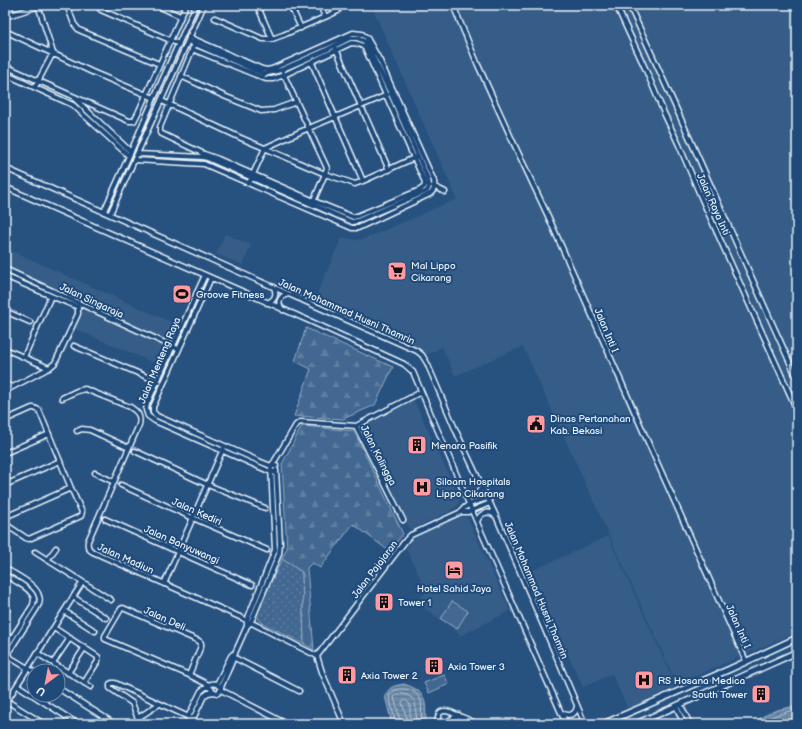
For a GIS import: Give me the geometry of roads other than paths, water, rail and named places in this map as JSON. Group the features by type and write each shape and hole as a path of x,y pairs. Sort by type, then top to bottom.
{"main road":[{"path":"603,724 797,638"},
{"path":"636,724 797,652"}],"street":[{"path":"9,5 12,14"},
{"path":"5,16 39,5 53,53 35,87"},
{"path":"67,5 74,24 79,30 159,64"},
{"path":"97,5 101,10 179,44"},
{"path":"156,5 180,16"},
{"path":"5,66 132,122 135,120 186,5"},
{"path":"104,211 196,5"},
{"path":"110,214 136,160 204,5"},
{"path":"257,5 272,39"},
{"path":"290,5 300,28"},
{"path":"320,5 325,17"},
{"name":"Jalan Inti I","path":"453,5 488,87 548,216 746,661"},
{"name":"Jalan Raya Inti","path":"616,5 797,410"},
{"name":"Jalan Raya Inti","path":"629,5 677,109 765,310 797,378"},
{"path":"194,10 200,13"},
{"path":"215,18 263,39 272,39 338,10"},
{"path":"5,31 92,72 154,98"},
{"path":"136,160 204,164 352,228 358,228 433,192 435,186 434,181 367,38 362,34 353,33 281,70 264,74 251,71 192,49"},
{"path":"224,55 266,79 273,79 312,63 350,38 356,38 364,41 378,62 391,94 405,121 416,157"},
{"path":"189,39 224,55 267,70 322,50 336,48 351,43 363,45 386,96 428,179 427,191 352,222 164,136 160,133 160,127 195,42"},
{"path":"336,48 389,170"},
{"path":"312,63 363,181"},
{"path":"280,65 327,168 310,210"},
{"path":"5,74 73,105 130,154"},
{"path":"181,76 261,111 274,110 296,102"},
{"path":"158,89 165,92"},
{"path":"249,183 265,148 391,94"},
{"path":"71,96 130,154"},
{"path":"162,101 325,174 355,184 416,157"},
{"path":"138,154 206,156"},
{"name":"Jalan Mohammad Husni Thamrin","path":"5,168 417,351 422,355 427,363 496,516 585,724"},
{"path":"120,176 126,179"},
{"path":"427,185 435,186 445,192"},
{"path":"5,187 404,364 413,372 465,496 566,724"},
{"name":"Jalan Singaraja","path":"5,269 178,349"},
{"name":"Jalan Menteng Raya","path":"205,275 157,381 146,410 148,416 155,421 223,451 271,472 276,472"},
{"path":"5,276 78,307 78,314 55,363 49,368 5,391"},
{"name":"Jalan Menteng Raya","path":"211,278 163,383 153,407 153,412 157,416 225,446 274,464"},
{"path":"267,303 271,302 276,295 274,287"},
{"path":"283,310 279,302 281,297 289,294"},
{"path":"24,357 52,296"},
{"path":"5,311 30,322"},
{"path":"74,346 163,383"},
{"path":"5,349 49,368"},
{"path":"5,384 12,387"},
{"name":"Jalan Madiun","path":"62,398 77,390 85,389 130,407 139,414 139,425 88,541 88,548 93,552 249,621 317,656"},
{"path":"356,426 421,392"},
{"path":"5,420 32,408 39,410 82,512 81,516 30,539 26,538 5,524"},
{"name":"Jalan Kalingga","path":"274,464 296,425 300,422 356,426 403,520"},
{"path":"77,431 82,429 90,430 129,448"},
{"path":"5,453 49,434"},
{"path":"164,584 225,446"},
{"path":"135,451 265,508"},
{"path":"5,485 60,461"},
{"path":"249,621 275,550 271,472 274,464"},
{"path":"189,724 204,696 218,692 280,549 276,472 274,464"},
{"path":"95,473 114,482"},
{"name":"Jalan Kediri","path":"121,485 267,550"},
{"path":"465,496 476,494 479,492 482,485"},
{"path":"5,517 71,488"},
{"name":"Jalan Pajajaran","path":"317,656 406,540 412,535 461,512 469,505 488,498"},
{"name":"Jalan Pajajaran","path":"461,512 464,513 472,511 490,503"},
{"path":"477,522 478,518 484,513 489,512 496,516"},
{"name":"Jalan Banyuwangi","path":"105,519 252,585"},
{"path":"47,560 56,548"},
{"path":"34,552 111,600"},
{"path":"5,568 31,585 39,596 39,604 6,656 26,668"},
{"path":"5,575 28,589 34,599 33,605 5,649"},
{"path":"31,663 82,583"},
{"path":"73,597 106,618"},
{"name":"Jalan Deli","path":"123,608 199,641 201,646 189,675 106,639 105,636 121,609 123,608"},
{"path":"64,611 95,631"},
{"path":"54,628 98,657 99,659 84,683"},
{"path":"37,653 53,663 70,638"},
{"path":"85,647 68,673 91,687"},
{"path":"233,655 298,691"},
{"path":"317,656 322,672 344,724"},
{"path":"26,672 6,702 44,724"},
{"path":"189,675 209,686 214,692"},
{"path":"140,724 132,703 110,688 111,683 113,682 193,719"},
{"path":"189,724 188,717 201,691 214,684 283,722"},
{"path":"17,685 78,724"},
{"path":"66,693 110,721 112,724"},
{"path":"138,718 159,704"},
{"path":"678,705 684,724"},
{"path":"678,705 690,724"},
{"path":"560,710 562,713 569,715 575,712 578,706"},
{"path":"438,724 438,716 442,711 450,712 477,724"},
{"path":"443,724 459,716"}],"water":[{"path":"404,684 412,687 422,694 425,704 426,724 392,724 385,696 392,687"},
{"path":"797,706 797,724 754,724 763,716 779,709"}],"place":[{"name":"Mal Lippo Cikarang","path":"397,271"},
{"name":"Groove Fitness","path":"182,294"},
{"name":"Dinas Pertanahan Kab. Bekasi","path":"536,424"},
{"name":"Menara Pasifik","path":"417,445"},
{"name":"Siloam Hospitals Lippo Cikarang","path":"422,487"},
{"name":"Hotel Sahid Jaya","path":"454,570"},
{"name":"Tower 1","path":"384,602"},
{"name":"Axia Tower 3","path":"434,666"},
{"name":"Axia Tower 2","path":"347,675"},
{"name":"RS Hosana Medica","path":"644,680"},
{"name":"South Tower","path":"761,694"}]}
